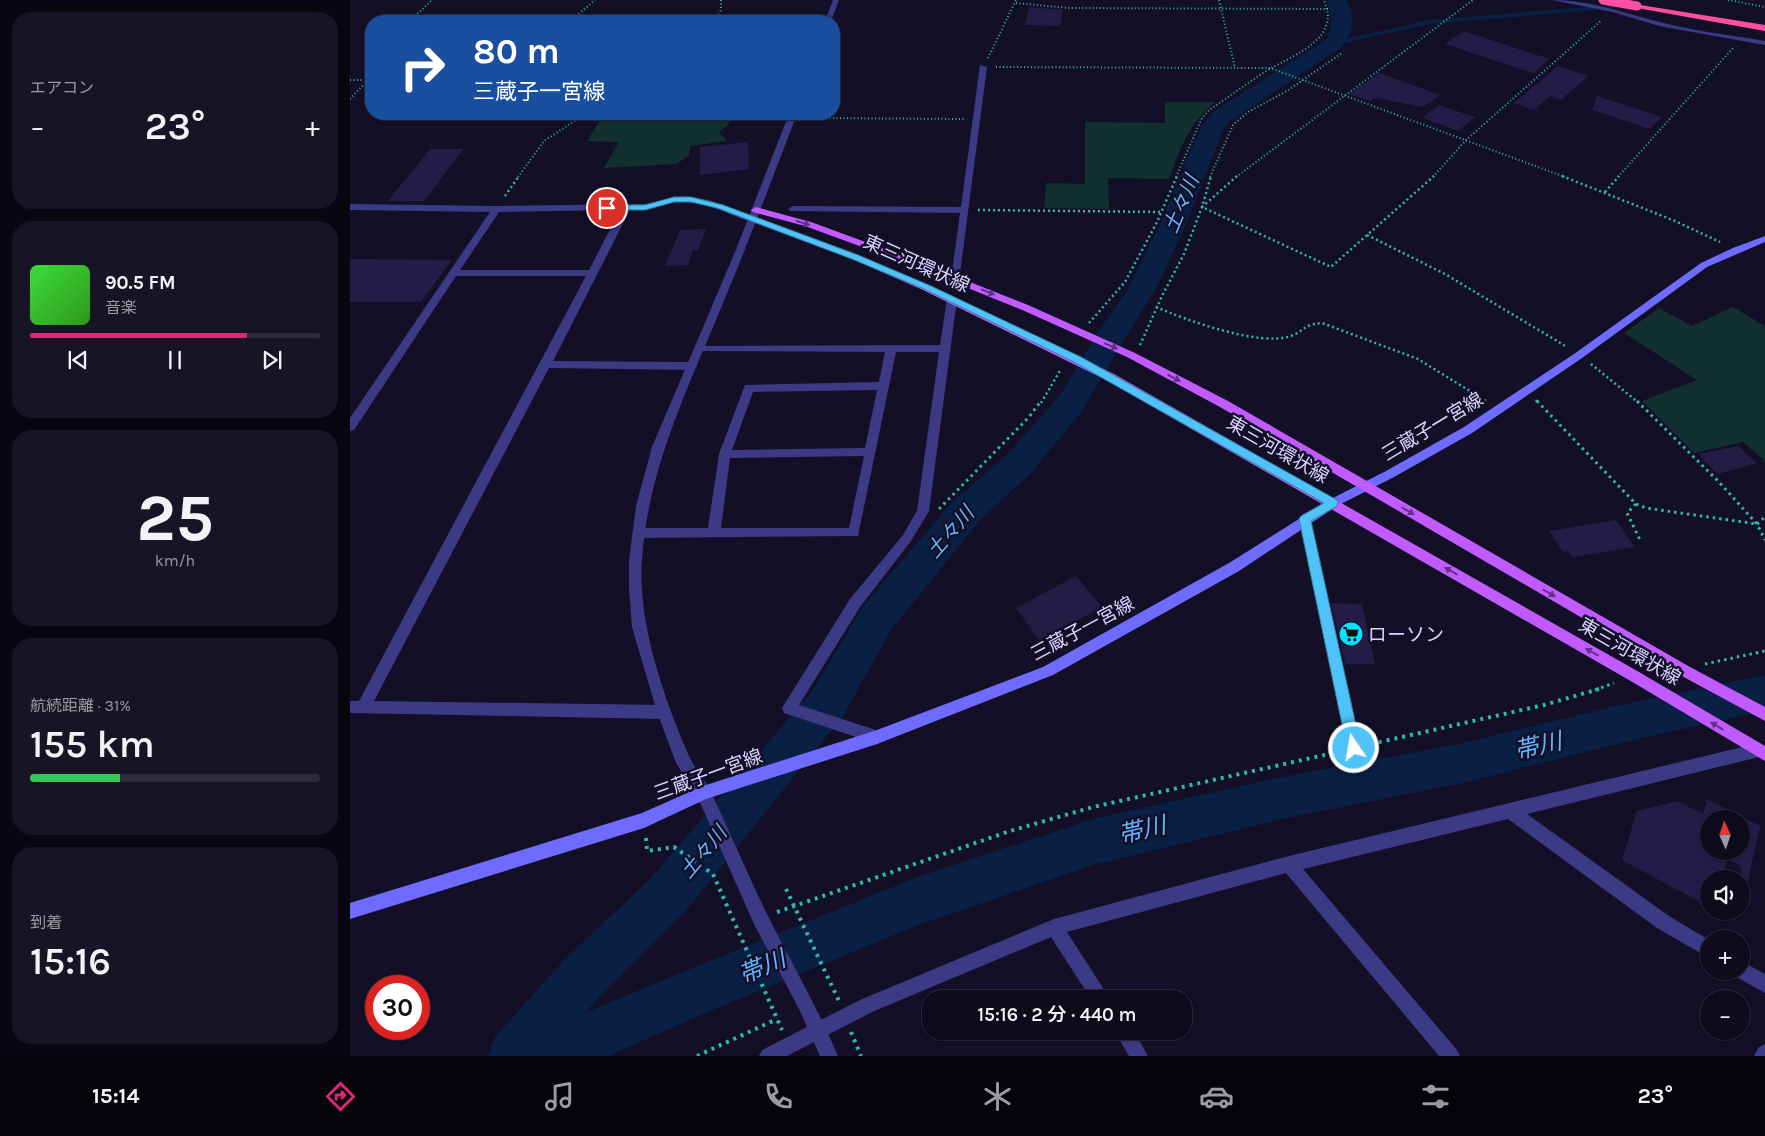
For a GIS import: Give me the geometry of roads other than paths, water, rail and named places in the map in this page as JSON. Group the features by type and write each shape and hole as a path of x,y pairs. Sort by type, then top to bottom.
{"highway":[{"path":"1603,0 1765,28"},
{"path":"1646,0 1765,20"}],"main road":[{"name":"東三河環状線","path":"754,214 808,224 956,279 1133,356 1224,404 1685,671 1765,714"},
{"name":"東三河環状線","path":"754,214 952,299 1110,377 1634,676 1762,752"},
{"name":"三蔵子一宮線","path":"350,911 644,820 705,797 720,788 877,737 1048,671 1234,567 1305,519 1468,430 1578,356 1704,265 1765,239"}],"street":[{"path":"830,15 836,0"},
{"path":"1555,0 1614,10 1659,24 1765,43"},
{"path":"956,279 983,67"},
{"path":"790,120 700,348 658,447 642,506 635,570 639,627 664,712 684,763 705,797 760,918 805,1004 829,1056"},
{"path":"350,207 626,208 645,207 683,199 754,214"},
{"path":"626,208 546,364 357,707 664,712"},
{"path":"350,427 496,209"},
{"path":"793,209 965,210"},
{"path":"453,273 592,273"},
{"path":"877,737 789,708 855,603 907,538 923,511 952,299"},
{"path":"700,348 946,349"},
{"path":"638,533 854,533 891,349"},
{"path":"546,364 692,366"},
{"path":"714,533 725,454 749,388 883,386"},
{"path":"725,454 870,452"},
{"path":"1305,519 1354,748"},
{"path":"768,1056 846,1015 1054,927 1289,864 1762,752"},
{"path":"1510,811 1663,922 1700,945"},
{"path":"1289,864 1451,1056"},
{"path":"1054,927 1095,990"},
{"path":"1750,975 1765,984"},
{"path":"1129,1040 1139,1056"}],"waterway":[{"name":"土々川","path":"514,1056 583,977 667,896 828,703 877,618 967,510 1019,464 1071,403 1107,342 1142,289 1173,224 1213,127 1221,117 1335,43 1341,32 1343,22 1337,0"},
{"path":"1335,43 1430,22 1610,7 1618,4"},
{"name":"帯川","path":"547,1056 685,996 918,901 1093,842 1287,797 1458,764 1625,723 1765,693"}],"place":[{"name":"ローソン","path":"1351,634"}]}
